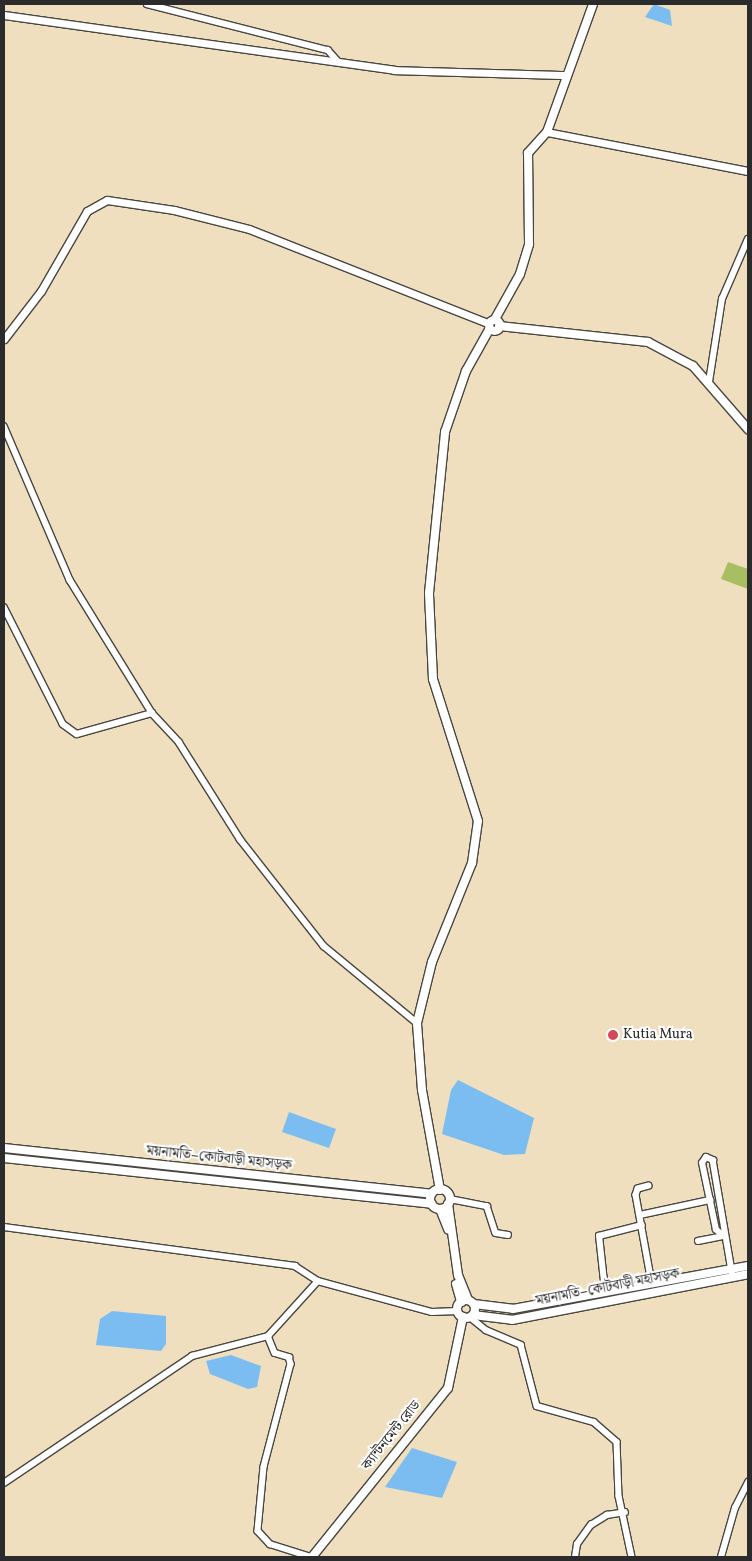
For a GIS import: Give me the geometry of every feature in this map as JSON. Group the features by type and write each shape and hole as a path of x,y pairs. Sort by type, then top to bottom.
{"main road":[{"path":"466,1315 468,1302 458,1275 449,1202 440,1190 422,1090 417,1023 430,970 472,863 478,821 433,679 428,593 445,432 466,371 493,324 525,258 532,230 528,153 546,132 594,4"},
{"path":"493,324 640,340 680,358 709,382 748,428"},
{"name":"ময়নামতি–কোটবাড়ী মহাসড়ক","path":"4,1148 432,1194"},
{"name":"ময়নামতি–কোটবাড়ী মহাসড়ক","path":"4,1158 432,1204 440,1209"},
{"path":"116,1170 117,1161"},
{"path":"432,1204 432,1194 440,1190"},
{"path":"449,1202 440,1209 447,1222 468,1302 466,1315"},
{"name":"ময়নামতি–কোটবাড়ী মহাসড়ক","path":"466,1315 512,1320 732,1273 748,1266"},
{"name":"ময়নামতি–কোটবাড়ী মহাসড়ক","path":"468,1302 512,1309 652,1283 732,1273 748,1274"},
{"name":"ক্যান্টনমেন্ট রোড","path":"312,1557 448,1388 466,1315"}],"street":[{"path":"147,4 328,50 338,61"},
{"path":"4,14 394,70 447,75 566,75"},
{"path":"546,132 748,171"},
{"path":"4,339 41,291 87,211 107,200 174,210 249,229 493,324"},
{"path":"709,382 722,299 748,239"},
{"path":"4,426 5,434 70,580 152,713 179,742 240,839 324,946 417,1023"},
{"path":"4,607 63,724 77,734 152,713"},
{"path":"723,1236 716,1230 702,1163 706,1157 713,1160 726,1226 723,1236 732,1273"},
{"path":"649,1186 636,1192 652,1283"},
{"path":"640,1215 710,1200"},
{"path":"449,1202 485,1204 496,1233 508,1235"},
{"path":"605,1292 599,1236 642,1225"},
{"path":"4,1227 295,1266 318,1281 432,1312 466,1315 486,1330 522,1345 537,1406 594,1422 617,1442 619,1496 625,1512 632,1557"},
{"path":"698,1241 723,1236"},
{"path":"4,1483 192,1356 268,1336 318,1281"},
{"path":"268,1336 274,1353 289,1357 291,1364 264,1467 258,1531 270,1544 312,1557"},
{"path":"721,1557 735,1508 748,1482"},
{"path":"575,1557 577,1544 591,1525 607,1515 625,1512"}],"green space":[{"path":"728,562 748,569 748,589 721,579"}],"water":[{"path":"654,4 670,10 672,26 645,17"},
{"path":"458,1080 534,1118 525,1154 504,1155 442,1134 451,1090"},
{"path":"289,1112 336,1129 329,1148 282,1132"},
{"path":"112,1311 166,1316 166,1344 161,1351 96,1345 100,1319"},
{"path":"231,1355 261,1366 257,1387 248,1389 210,1374 206,1361"},
{"path":"412,1448 457,1462 442,1498 385,1487"}],"place":[{"name":"Kutia Mura","path":"613,1035"}]}
